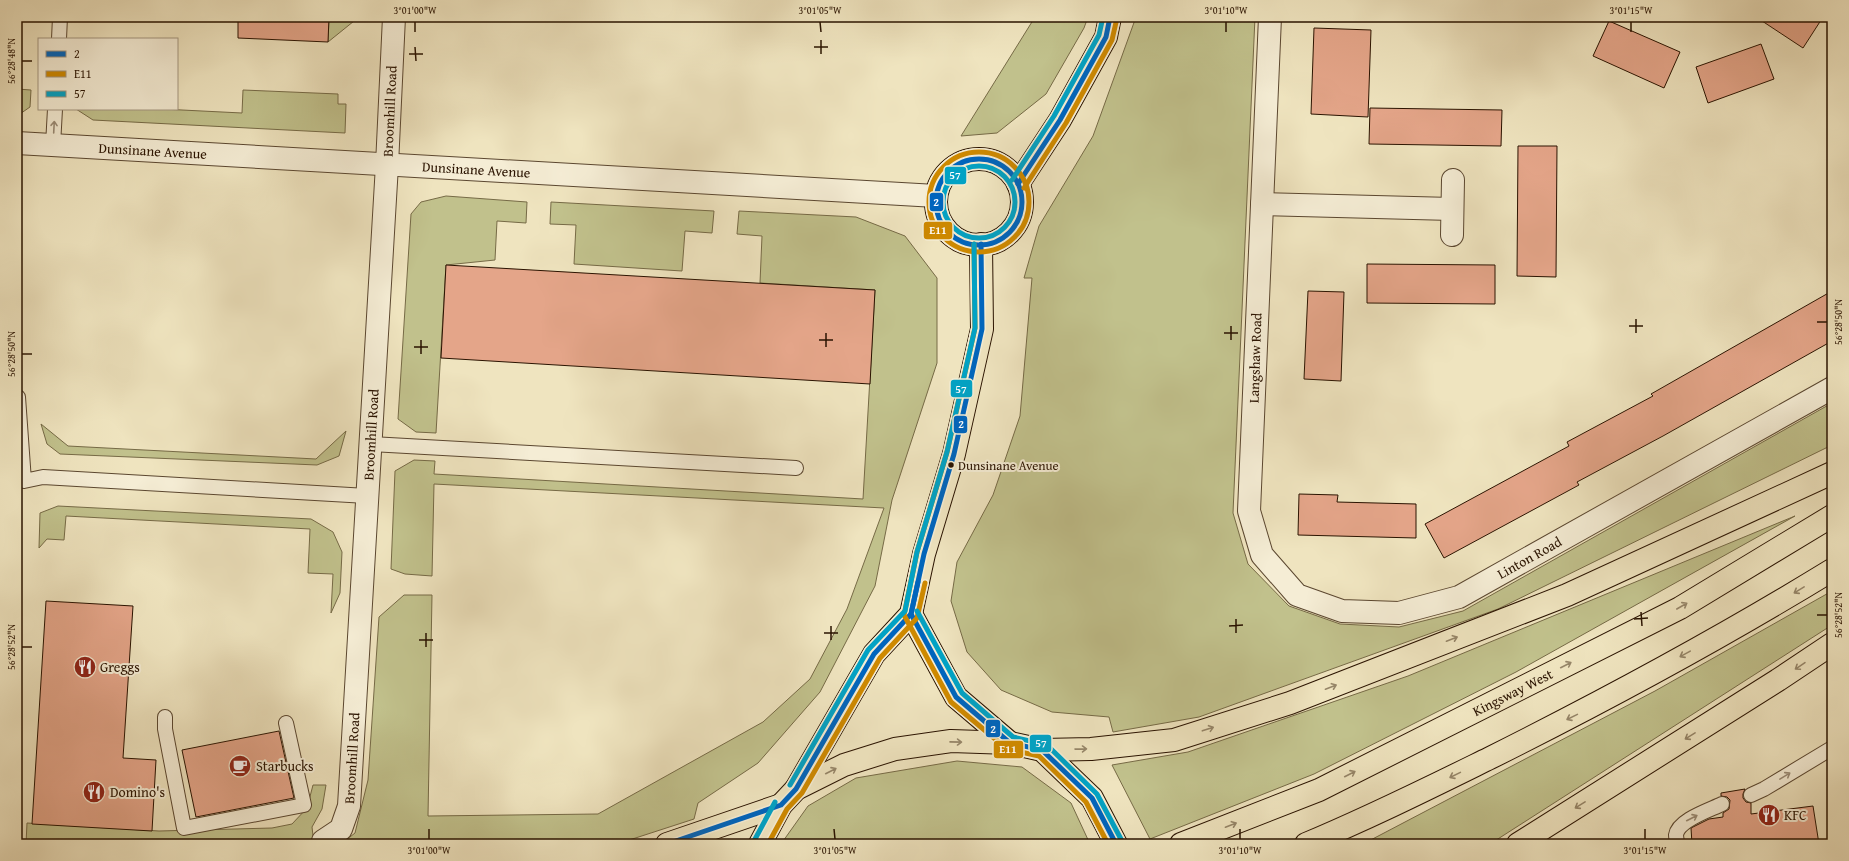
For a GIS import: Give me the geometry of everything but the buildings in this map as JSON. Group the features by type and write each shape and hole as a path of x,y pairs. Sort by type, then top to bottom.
{"main road":[{"path":"1018,184 1060,120 1106,37 1110,17"},
{"path":"973,159 987,160 1000,164 1010,172 1018,184 1022,197 1021,211 1016,224 1007,234 995,242 981,244 966,243 953,236 943,225 937,210 936,196 941,182 949,171 960,163 973,159"},
{"path":"760,844 781,805 796,789 874,654 910,614 924,554 954,454 982,329 981,244"},
{"path":"796,789 844,765 895,749 951,741 1010,743 1042,750 1092,749 1174,740 1290,703 1567,595 1832,473"},
{"name":"Kingsway West","path":"1181,844 1319,790 1680,608 1832,516"},
{"path":"1306,844 1362,821 1589,708 1832,570"},
{"path":"910,614 956,697 1010,743"},
{"path":"1518,844 1778,680 1832,644"},
{"path":"1042,750 1092,798 1116,844"},
{"path":"667,844 781,805"}],"street":[{"name":"Broomhill Road","path":"323,841 340,830 349,806 387,165 394,17"},
{"name":"Langshaw Road","path":"1249,511 1270,17"},
{"name":"Dunsinane Avenue","path":"17,143 936,196"},
{"path":"1452,235 1453,180"},
{"path":"1262,204 1452,209"},
{"name":"Linton Road","path":"1249,511 1262,556 1297,595 1342,611 1399,613 1459,597 1832,388"}],"lane":[{"path":"59,38 60,17"},
{"path":"53,145 55,110"},
{"path":"17,397 24,481 42,477 367,496"},
{"path":"371,444 796,468"},
{"path":"166,716 165,729 184,828 304,805 286,723"},
{"path":"1751,795 1764,789 1832,748"},
{"path":"1677,844 1676,834 1687,820 1722,804"}],"green space":[{"path":"350,17 359,17 328,42 329,20 349,21"},
{"path":"1035,17 1088,17 1084,28 1046,94 997,133 961,136"},
{"path":"1136,17 1255,17 1233,513 1248,564 1289,606 1340,624 1399,627 1463,611 1832,403 1832,445 1498,609 1199,717 1113,732 1109,717 1052,712 1001,690 967,652 951,601 957,562 993,495 1020,416 1032,278 1024,278 1039,226 1093,136"},
{"path":"17,89 31,90 30,107 17,116"},
{"path":"243,90 338,94 338,104 346,104 345,133 93,120 78,110 178,110 242,113"},
{"path":"446,196 527,202 526,223 497,221 495,260 446,265 436,433 416,432 398,419 411,214 421,202"},
{"path":"551,202 714,211 712,233 685,231 682,271 574,264 576,225 550,224"},
{"path":"739,211 856,217 905,236 937,278 937,363 892,500 875,586 820,692 758,763 698,803 694,819 617,844 341,844 355,833 368,780 379,617 404,595 432,595 428,816 598,814 763,722 810,679 847,609 884,508 434,484 432,576 405,574 391,569 395,471 414,460 435,461 434,474 863,499 875,290 760,283 762,236 737,234"},
{"path":"41,424 68,446 316,459 346,431 339,456 317,465 60,454 47,444"},
{"path":"58,506 311,519 333,532 342,552 340,593 331,613 333,574 308,573 310,529 66,516 64,540 47,539 39,548 40,513"},
{"path":"1795,516 1516,672 1314,774 1150,839 1112,765 1188,752 1408,676"},
{"path":"1832,591 1832,625 1490,844 1363,844 1655,691"},
{"path":"957,761 1022,767 1071,803 1090,844 781,844 808,806 856,778"},
{"path":"313,785 326,785 322,809 312,827 314,844 26,844 27,823 159,831 272,828 292,824 307,808"}],"transit line":[{"name":"57","path":"1012,180 1054,116 1099,35 1103,17"},
{"name":"2","path":"1018,184 1060,120 1106,37 1110,17"},
{"name":"E11","path":"1024,188 1066,123 1112,40 1117,18"},
{"name":"E11","path":"979,152 998,156 1014,167 1025,183 1029,202 1025,221 1014,237 998,248 979,252 960,248 944,237 933,221 929,202 933,183 944,167 960,156 979,152"},
{"name":"2","path":"979,159 995,163 1009,172 1018,186 1022,202 1018,218 1009,232 995,241 979,245 963,241 949,232 940,218 936,202 940,186 949,172 963,163 979,159"},
{"name":"57","path":"979,166 999,172 1009,182 1015,202 1009,222 999,232 979,238 959,232 949,222 943,202 949,182 959,172 979,166"},
{"name":"E11","path":"974,244 975,328 947,452 917,552 904,615 951,702 1007,749 1039,756 1086,802 1108,844"},
{"name":"57","path":"790,785 868,650 905,611 917,552 947,452 975,328 974,244"},
{"name":"2","path":"667,844 781,805 796,789 874,654 911,614 924,554 954,454 982,329 981,244"},
{"name":"2","path":"918,582 911,614 956,697 1010,743 1042,750 1092,798 1116,844"},
{"name":"E11","path":"768,844 787,809 802,793 880,658 917,618 925,583"},
{"name":"57","path":"917,611 962,693 1013,737 1047,745 1097,794 1122,841"},
{"name":"57","path":"754,841 775,802"}],"place":[{"name":"Dunsinane Avenue","path":"951,465"},
{"name":"Greggs","path":"85,667"},
{"name":"Starbucks","path":"240,766"},
{"name":"Domino's","path":"94,792"},
{"name":"KFC","path":"1769,815"}]}
